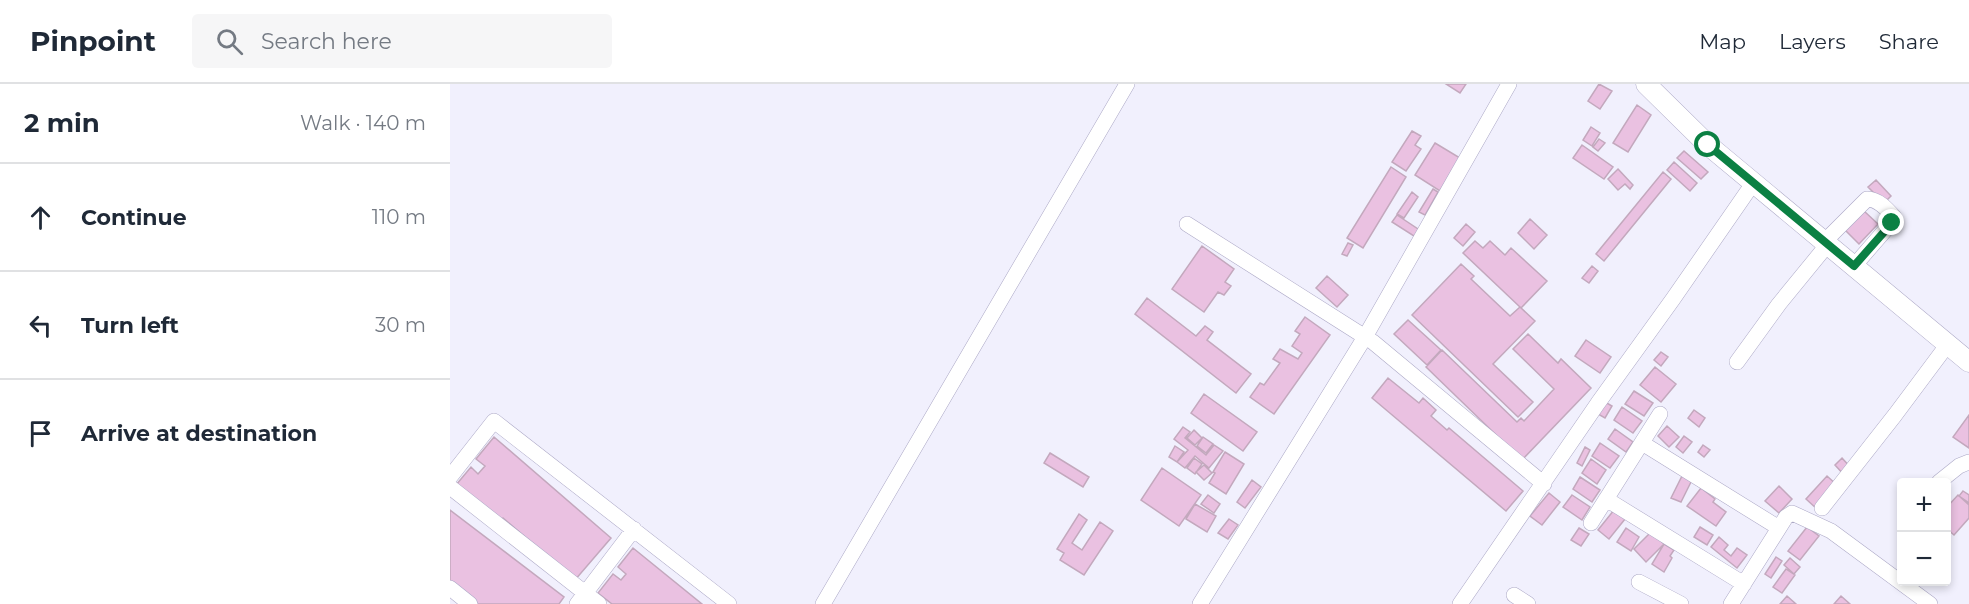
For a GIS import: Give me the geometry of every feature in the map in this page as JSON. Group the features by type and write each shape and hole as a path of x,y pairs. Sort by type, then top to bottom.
{"main road":[{"path":"1646,84 1708,145 1969,362"}],"street":[{"path":"823,604 1127,84"},
{"path":"1200,604 1365,337 1509,84"},
{"path":"1460,604 1754,182"},
{"path":"1737,362 1826,243 1867,199 1874,200 1894,217 1894,220 1854,266"},
{"path":"1187,224 1365,337 1544,484"},
{"path":"1822,508 1896,415 1948,344"},
{"path":"1591,523 1660,414"},
{"path":"450,477 494,421 729,604"},
{"path":"1642,443 1779,528"},
{"path":"1945,478 1959,466 1969,462"},
{"path":"450,487 581,599 599,604"},
{"path":"1606,499 1744,584"},
{"path":"1731,604 1786,517 1792,513 1831,531 1930,604"},
{"path":"581,599 634,530"},
{"path":"1639,582 1681,604"},
{"path":"450,588 470,604"},
{"path":"1514,595 1528,604"}],"building":[{"path":"1446,84 1466,84 1460,93"},
{"path":"1599,84 1612,91 1600,109 1588,101"},
{"path":"1637,105 1651,115 1628,152 1613,143"},
{"path":"1591,127 1600,133 1592,146 1583,140"},
{"path":"1412,131 1421,136 1415,145 1421,149 1406,171 1392,162"},
{"path":"1599,139 1605,143 1598,151 1593,147"},
{"path":"1435,143 1460,158 1440,191 1415,175"},
{"path":"1582,145 1613,167 1604,179 1573,158"},
{"path":"1684,151 1708,172 1701,179 1677,158"},
{"path":"1674,162 1697,183 1690,191 1667,170"},
{"path":"1391,167 1406,177 1363,248 1347,238"},
{"path":"1618,169 1633,185 1630,189 1625,184 1618,190 1608,179"},
{"path":"1663,172 1671,179 1604,261 1596,254"},
{"path":"1876,180 1891,196 1884,203 1868,187"},
{"path":"1433,189 1438,192 1425,215 1419,212"},
{"path":"1412,192 1418,197 1404,218 1397,214"},
{"path":"1864,211 1878,224 1859,244 1845,230"},
{"path":"1397,215 1421,231 1417,238 1392,222"},
{"path":"1530,219 1547,235 1534,249 1518,233"},
{"path":"1466,224 1475,232 1463,246 1454,238"},
{"path":"1475,241 1483,248 1490,241 1505,255 1511,248 1547,281 1521,308 1463,253"},
{"path":"1348,243 1353,245 1347,256 1342,254"},
{"path":"1202,246 1234,269 1225,282 1231,286 1224,295 1218,292 1204,312 1172,289"},
{"path":"1461,264 1474,276 1471,279 1510,316 1520,307 1535,321 1493,364 1533,402 1518,417 1412,315"},
{"path":"1592,266 1598,271 1589,283 1582,278"},
{"path":"1327,276 1348,295 1337,307 1316,288"},
{"path":"1147,298 1196,336 1205,326 1213,332 1207,340 1251,374 1236,393 1135,314"},
{"path":"1305,317 1330,335 1274,414 1250,397 1260,383 1264,385 1280,363 1273,359 1280,349 1298,359 1302,353 1292,346 1300,334 1295,331"},
{"path":"1408,320 1441,350 1427,365 1394,334"},
{"path":"1528,334 1558,363 1561,359 1591,388 1522,460 1426,367 1442,350 1517,422 1521,418 1524,421 1554,389 1513,349"},
{"path":"1586,340 1611,357 1600,373 1575,356"},
{"path":"1661,352 1668,357 1661,366 1654,360"},
{"path":"1655,367 1676,384 1661,402 1640,385"},
{"path":"1388,378 1419,403 1423,398 1436,410 1431,416 1447,430 1449,428 1523,491 1506,511 1372,398"},
{"path":"1634,391 1653,403 1644,416 1625,404"},
{"path":"1204,394 1257,432 1243,451 1191,413"},
{"path":"1605,402 1612,406 1605,418 1598,414"},
{"path":"1622,407 1642,421 1633,433 1614,420"},
{"path":"1694,410 1705,418 1699,427 1688,418"},
{"path":"1969,415 1969,448 1953,437"},
{"path":"1667,426 1679,437 1669,447 1658,436"},
{"path":"1183,427 1190,432 1185,438 1206,455 1214,445 1223,451 1209,468 1195,456 1185,468 1177,462 1188,450 1174,439"},
{"path":"1615,429 1633,442 1626,452 1608,439"},
{"path":"1194,430 1202,438 1195,445 1187,438"},
{"path":"1684,436 1692,442 1683,453 1676,447"},
{"path":"494,437 611,538 575,580 503,518 499,522 456,485 471,467 478,474 485,466 476,459"},
{"path":"1203,437 1213,444 1206,453 1197,446"},
{"path":"1600,443 1619,456 1610,468 1592,456"},
{"path":"1703,445 1710,450 1704,457 1698,452"},
{"path":"1175,446 1184,452 1177,462 1169,457"},
{"path":"1585,447 1590,450 1582,466 1577,463"},
{"path":"1225,452 1244,464 1226,494 1209,483"},
{"path":"1050,453 1089,477 1083,487 1044,463"},
{"path":"1194,458 1202,464 1195,474 1187,468"},
{"path":"1842,458 1852,469 1845,476 1835,465"},
{"path":"1591,459 1606,470 1597,484 1582,473"},
{"path":"1204,465 1212,473 1204,480 1196,472"},
{"path":"1162,468 1201,495 1179,526 1141,500"},
{"path":"1682,476 1692,480 1681,502 1671,498"},
{"path":"1827,476 1838,486 1817,509 1806,499"},
{"path":"1580,477 1600,490 1592,502 1573,489"},
{"path":"1252,480 1261,487 1245,508 1237,502"},
{"path":"1779,486 1792,499 1779,513 1765,501"},
{"path":"1701,488 1726,512 1716,526 1687,506"},
{"path":"1963,491 1969,495 1969,503 1959,496"},
{"path":"1549,493 1560,502 1542,525 1530,516"},
{"path":"1208,495 1220,504 1214,513 1201,504"},
{"path":"1572,495 1590,507 1582,520 1563,507"},
{"path":"1958,495 1969,505 1969,518 1954,535 1951,532 1951,503"},
{"path":"1195,504 1216,516 1207,532 1186,519"},
{"path":"450,510 564,597 559,604 477,604 452,585 450,582"},
{"path":"1614,510 1625,519 1609,539 1598,530"},
{"path":"1079,514 1087,520 1072,543 1082,550 1100,522 1113,531 1084,575 1060,560 1064,553 1057,549"},
{"path":"1229,519 1238,525 1228,539 1218,533"},
{"path":"1700,527 1713,535 1707,545 1694,537"},
{"path":"1807,527 1819,536 1800,560 1788,551"},
{"path":"1579,528 1589,534 1581,546 1571,540"},
{"path":"1626,528 1639,537 1631,551 1617,542"},
{"path":"1651,532 1664,544 1646,562 1634,549"},
{"path":"1719,537 1728,545 1724,550 1731,556 1737,548 1747,555 1737,568 1711,547"},
{"path":"1664,544 1674,550 1664,572 1652,564"},
{"path":"633,548 702,604 612,604 598,593 613,574 621,580 626,574 618,567"},
{"path":"1776,557 1782,561 1771,578 1765,574"},
{"path":"1790,558 1800,567 1794,574 1784,565"},
{"path":"1786,569 1795,575 1782,593 1773,587"},
{"path":"1787,596 1796,604 1780,604"},
{"path":"1841,596 1850,604 1834,604"}],"route":[{"path":"1708,145 1854,266 1892,223"}]}
